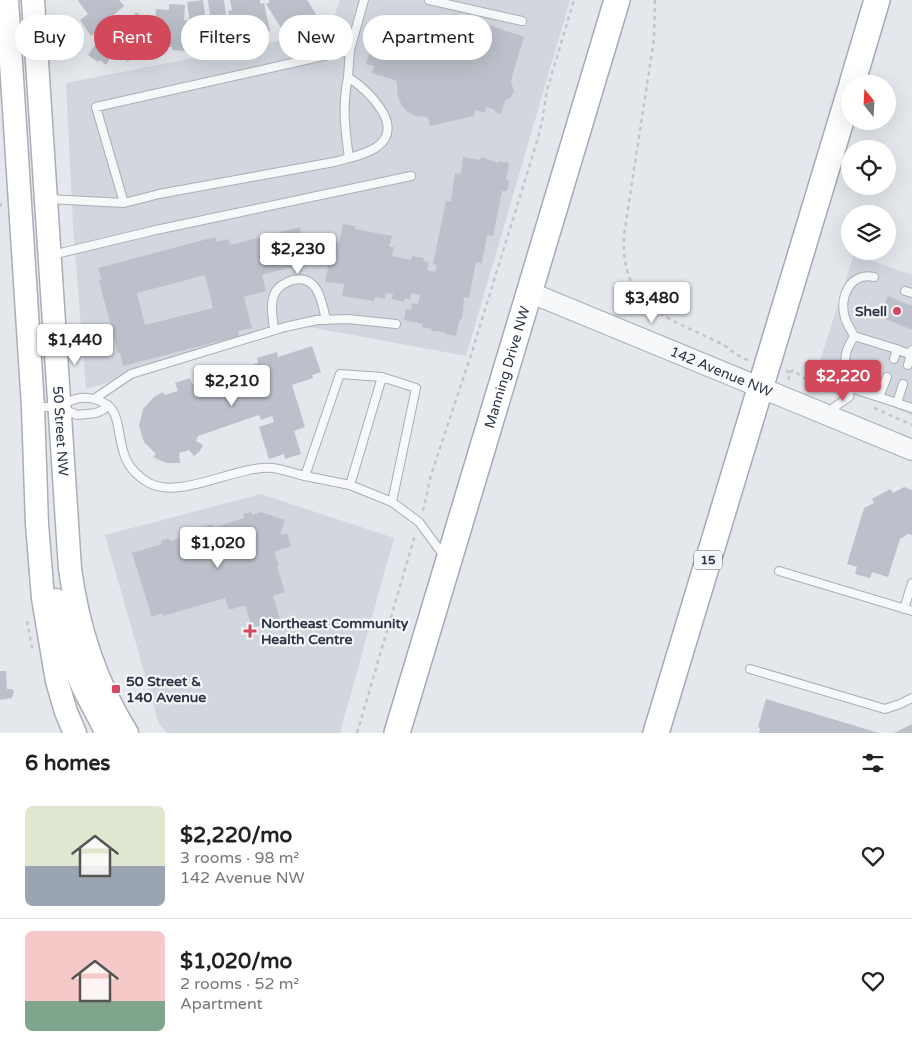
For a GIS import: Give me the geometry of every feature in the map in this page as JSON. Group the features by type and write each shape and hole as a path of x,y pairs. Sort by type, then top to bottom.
{"main road":[{"name":"Manning Drive NW","path":"397,733 618,0"},
{"path":"855,75 877,0"},
{"name":"50 Street NW","path":"5,23 33,407 40,557 44,598 52,660 60,696 75,733"},
{"name":"50 Street NW","path":"38,60 67,546 74,597 88,653 98,679 127,733"},
{"path":"761,388 841,121"},
{"name":"15","path":"656,733 761,388"},
{"path":"40,557 50,576 74,666 107,733"}],"street":[{"name":"142 Avenue NW","path":"529,292 912,450"}],"lane":[{"path":"353,39 364,0"},
{"path":"429,0 522,21"},
{"path":"124,203 96,107 305,60"},
{"path":"349,60 343,111 349,158"},
{"path":"46,199 124,203 159,194 349,158 377,147 386,139 388,130 385,115 362,86 348,76"},
{"path":"50,256 156,230 411,176"},
{"path":"874,277 861,277 853,281 847,288 844,311 846,320 854,336 911,353 908,365"},
{"path":"274,330 273,302 276,291 282,285 292,280 310,281 316,288 320,295 326,320"},
{"path":"94,399 131,374 274,330 317,320 348,319 396,324"},
{"path":"825,414 849,397 851,388 845,365 846,355 854,336"},
{"path":"879,353 882,344"},
{"path":"894,359 896,349"},
{"path":"862,392 872,371"},
{"path":"306,476 340,374 382,377 416,388 392,502"},
{"path":"350,485 382,377"},
{"path":"879,397 887,377"},
{"path":"897,403 903,384"},
{"path":"851,388 912,408"},
{"path":"59,407 76,399 94,399 108,405 116,415 125,458 130,467 150,484 168,487 188,486 254,470 273,468 350,485 392,502 420,522 448,563"},
{"path":"33,407 59,407 77,414 96,413 108,405"},
{"path":"779,571 912,611"},
{"path":"904,609 912,583"},
{"path":"750,669 885,709 912,698"}],"path":[{"path":"422,515 431,476 471,355 538,138 547,90 574,0"},
{"path":"655,0 654,39 624,235 627,270 637,291 656,312 725,346 745,360 754,360 768,364"},
{"path":"357,733 416,529"}],"shaded area":[{"path":"340,0 570,0 466,356 304,326 86,389 73,225 66,83 182,60 269,60 269,43 279,41 279,60 353,60 353,15 335,15"},
{"path":"852,260 871,260 912,275 912,416 818,367"},
{"name":"Northeast Community Health Centre","path":"261,494 394,538 340,733 167,733 159,724 105,535"}],"building":[{"path":"119,0 124,6 114,15 94,15 94,34 91,36 84,26 84,17 88,14 78,1"},
{"path":"203,0 205,15 189,15 187,2"},
{"path":"208,0 224,0 226,15 210,15"},
{"path":"230,0 260,0 260,4 264,3 267,15 229,15 228,11 232,10"},
{"path":"269,0 307,0 316,15 279,15 279,25 266,4 270,2"},
{"path":"169,4 185,5 184,15 181,15 181,51 172,50 171,47 171,15 156,15 156,9 169,10"},
{"path":"492,26 524,37 511,82 514,91 511,97 505,101 501,114 486,107 485,113 476,110 474,116 430,126 428,117 415,116 402,106 397,94 397,81 372,73 374,66 366,64 367,60 492,60"},
{"path":"94,46 94,59 88,55"},
{"path":"100,60 109,60 106,65"},
{"path":"463,157 480,160 481,157 498,163 499,161 509,163 506,180 509,181 507,191 502,191 493,236 487,235 482,263 476,262 469,298 464,297 462,319 460,319 456,336 445,334 445,332 431,331 432,329 422,327 422,324 404,320 406,309 411,310 412,303 418,304 420,295 411,293 410,300 405,298 404,302 392,299 393,294 386,293 385,299 375,297 374,301 342,296 344,284 325,282 330,259 319,257 306,260 307,263 262,275 266,291 244,297 252,328 238,331 239,336 123,366 99,281 102,280 98,268 215,237 217,242 228,239 230,245 300,227 304,253 319,249 329,251 330,246 334,247 335,242 339,243 343,224 355,226 355,229 392,236 389,247 394,247 392,256 411,260 412,256 424,258 423,261 429,262 427,270 435,272 437,265 433,264 446,201 451,202 455,173 461,174","holes":["205,275 213,308 145,325 137,293"]},
{"name":"Shell","path":"888,296 912,306 912,330 879,316"},
{"path":"312,346 321,372 312,375 313,378 292,385 305,427 294,431 301,454 285,459 284,454 269,459 259,427 274,422 272,416 261,420 259,415 198,436 196,441 203,445 200,451 194,456 189,450 179,453 180,463 166,463 153,457 156,454 144,442 139,426 143,409 154,397 163,392 165,395 178,391 175,383 190,378 192,384 258,363 257,358 277,352 278,357"},
{"path":"904,487 912,490 912,535 908,534 900,539 888,577 872,572 870,578 855,574 857,567 847,564 864,508 874,503 872,499 890,489 893,493"},
{"path":"251,512 252,515 261,512 285,520 280,535 287,533 291,546 274,552 285,592 273,596 280,619 252,628 245,605 229,610 225,598 163,616 162,613 152,617 132,553 162,544 161,541 169,538 170,541 205,530 204,527 212,524 213,528 244,518 243,514"},
{"path":"0,671 6,671 7,689 12,689 14,692 12,698 0,700"},
{"path":"766,699 879,733 759,733 760,728 758,727"},
{"path":"912,724 912,733 894,733"}],"place":[{"name":"Shell","path":"897,311"},
{"name":"Northeast Community Health Centre","path":"250,631"},
{"name":"50 Street & 140 Avenue","path":"116,689"}]}
